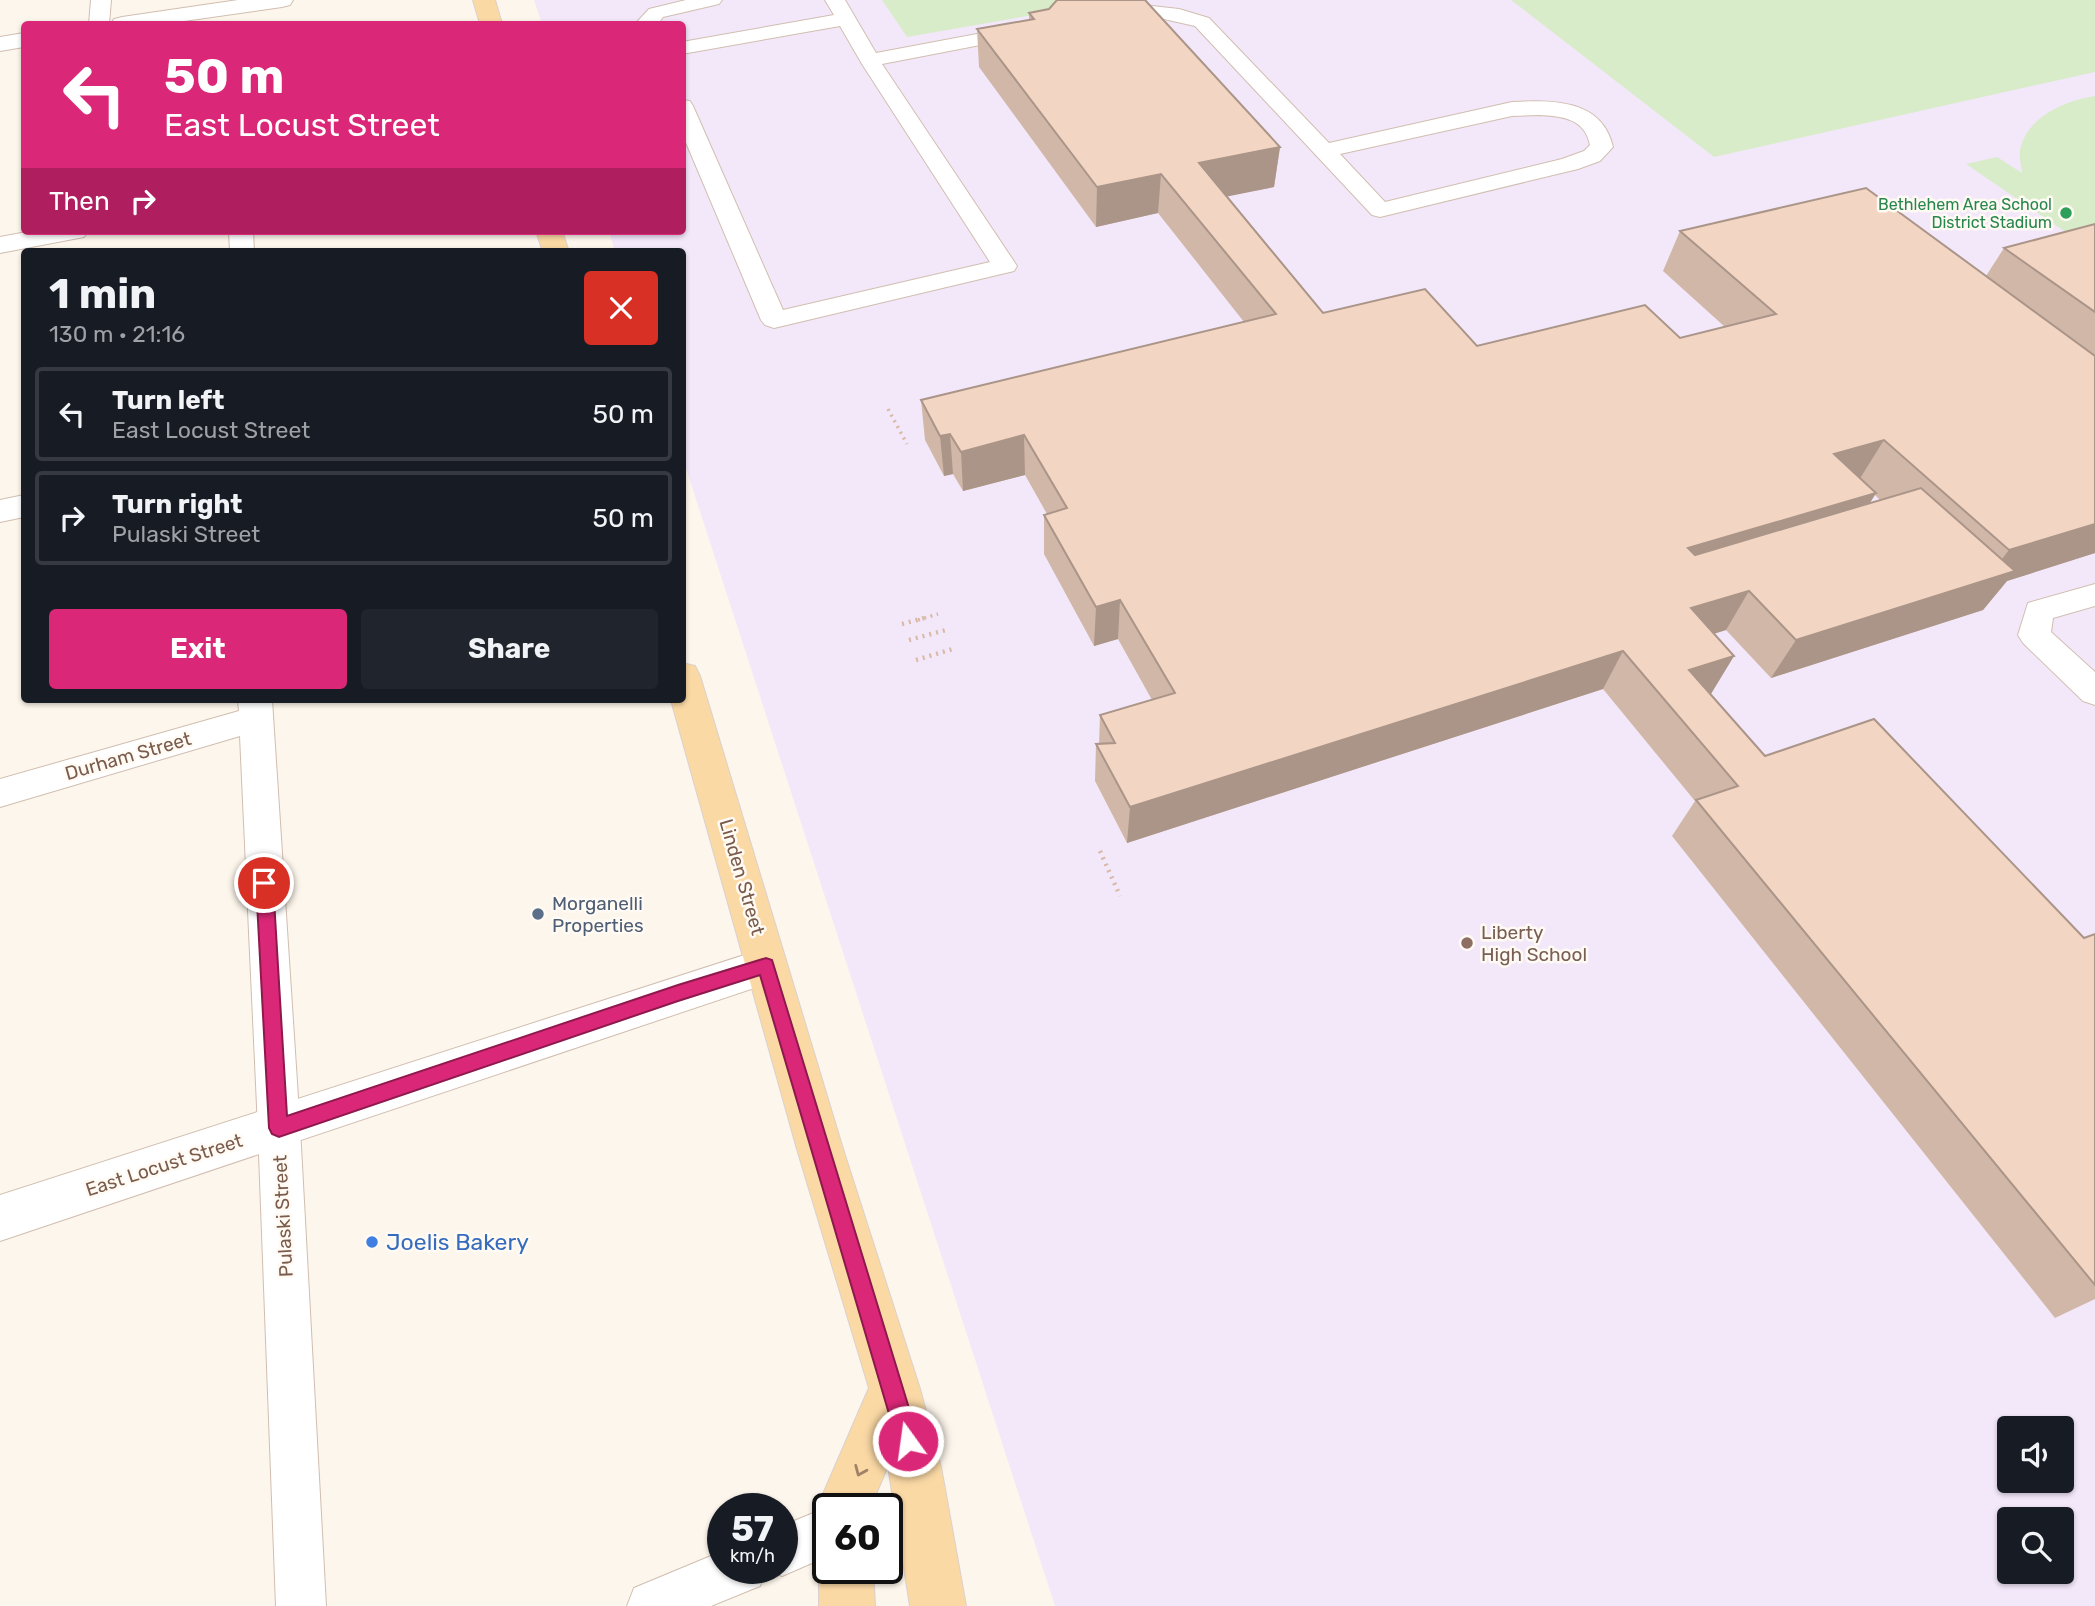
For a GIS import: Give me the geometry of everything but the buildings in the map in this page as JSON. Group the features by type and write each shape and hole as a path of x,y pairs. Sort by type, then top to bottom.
{"main road":[{"path":"484,0 490,21"},
{"name":"Linden Street","path":"686,690 766,966 895,1389 915,1467 938,1606"},
{"path":"850,1493 895,1389"},
{"path":"846,1584 847,1606"}],"street":[{"path":"142,21 282,0"},
{"path":"0,44 21,40"},
{"path":"0,245 54,235"},
{"path":"0,511 21,507"},
{"name":"East Locust Street","path":"0,1218 766,966"}],"lane":[{"path":"99,21 101,0"},
{"path":"649,21 656,13 712,0"},
{"path":"686,47 840,9 870,60 1005,266 774,320 686,116"},
{"path":"1090,18 1146,10 1183,15 1202,22 1380,210 1570,164 1592,156 1602,147 1599,130 1586,118 1567,110 1543,107 1512,109 1325,150"},
{"path":"870,60 1049,26"},
{"path":"2095,595 2039,611 2034,635 2095,692"},
{"name":"Durham Street","path":"0,793 255,710"},
{"name":"Pulaski Street","path":"255,710 279,1128 301,1606"},
{"path":"652,1606 707,1583"}],"path":[{"path":"888,409 907,444"},
{"path":"902,624 938,614"},
{"path":"909,640 946,630"},
{"path":"916,660 953,649"},
{"path":"1100,851 1120,896"}],"shaded area":[{"name":"Liberty High School","path":"534,0 2095,0 2095,1606 1055,1606 686,468 686,248 614,248 610,235 686,235 686,21 541,21"}],"green space":[{"path":"882,0 1120,0 907,37"},
{"path":"1511,0 2095,0 2095,72 1714,157"},
{"name":"Bethlehem Area School District Stadium","path":"2095,96 2095,252 1966,164 1997,157 2022,173 2020,149 2032,126 2050,111 2073,101"}],"place":[{"name":"Bethlehem Area School District Stadium","path":"2066,213"},
{"name":"Morganelli Properties","path":"538,914"},
{"name":"Liberty High School","path":"1467,943"},
{"name":"Joelis Bakery","path":"372,1242"}],"route":[{"path":"264,883 279,1128 678,993 766,966 895,1389 908,1441"}]}
